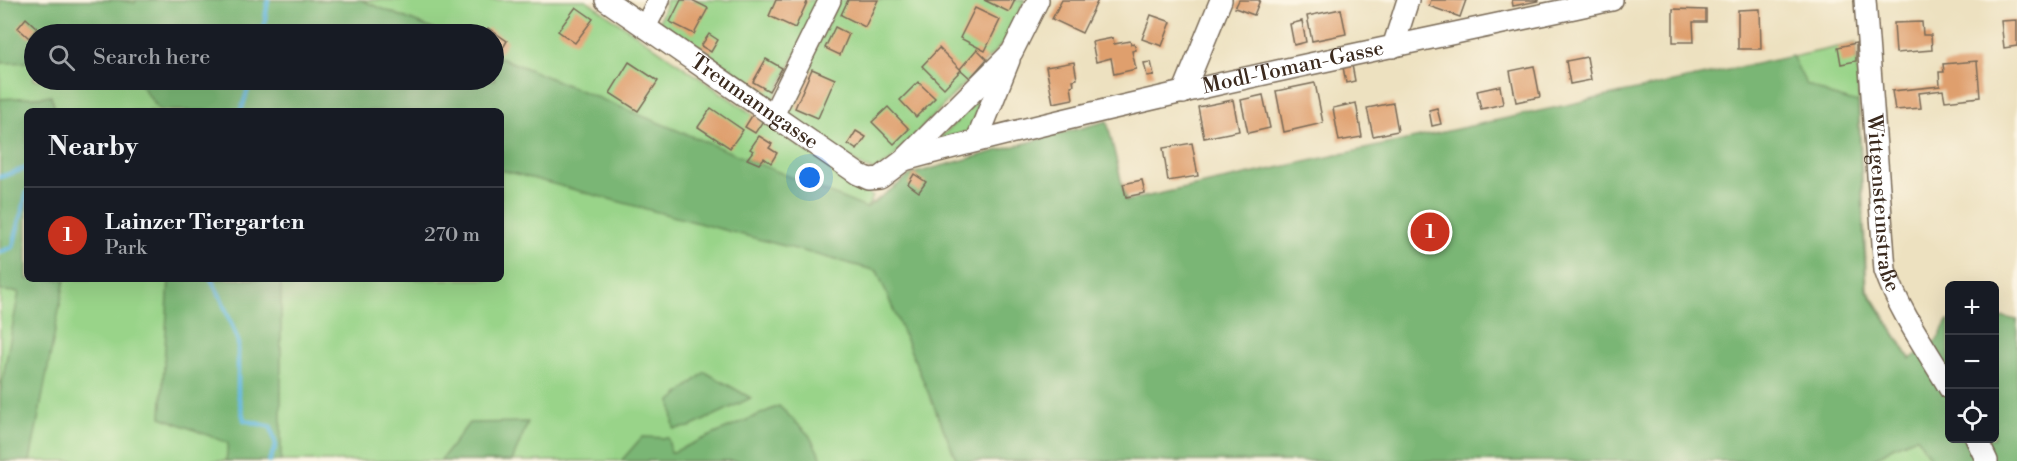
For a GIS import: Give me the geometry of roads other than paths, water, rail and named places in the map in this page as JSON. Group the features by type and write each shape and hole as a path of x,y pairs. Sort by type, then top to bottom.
{"street":[{"name":"Treumanngasse","path":"606,0 858,174 868,179 880,178 904,160"},
{"path":"645,27 659,0"},
{"path":"774,115 830,0"},
{"path":"977,140 1012,52 1038,0"},
{"path":"1183,93 1221,0"},
{"path":"1393,47 1408,0"},
{"name":"Modl-Toman-Gasse","path":"904,160 977,140 1183,93 1612,0"},
{"name":"Wittgensteinstraße","path":"1865,0 1885,270 1907,320 1945,381"},
{"path":"904,160 1012,52"},
{"path":"1978,443 1987,461"}],"waterway":[{"path":"264,24 268,0"},
{"path":"242,108 248,90"},
{"path":"0,177 24,169"},
{"path":"0,252 13,247 24,204"},
{"path":"213,282 238,341 238,394 244,420 271,427 276,446 269,461"}],"place":[{"name":"Lainzer Tiergarten","path":"1430,232"}]}
